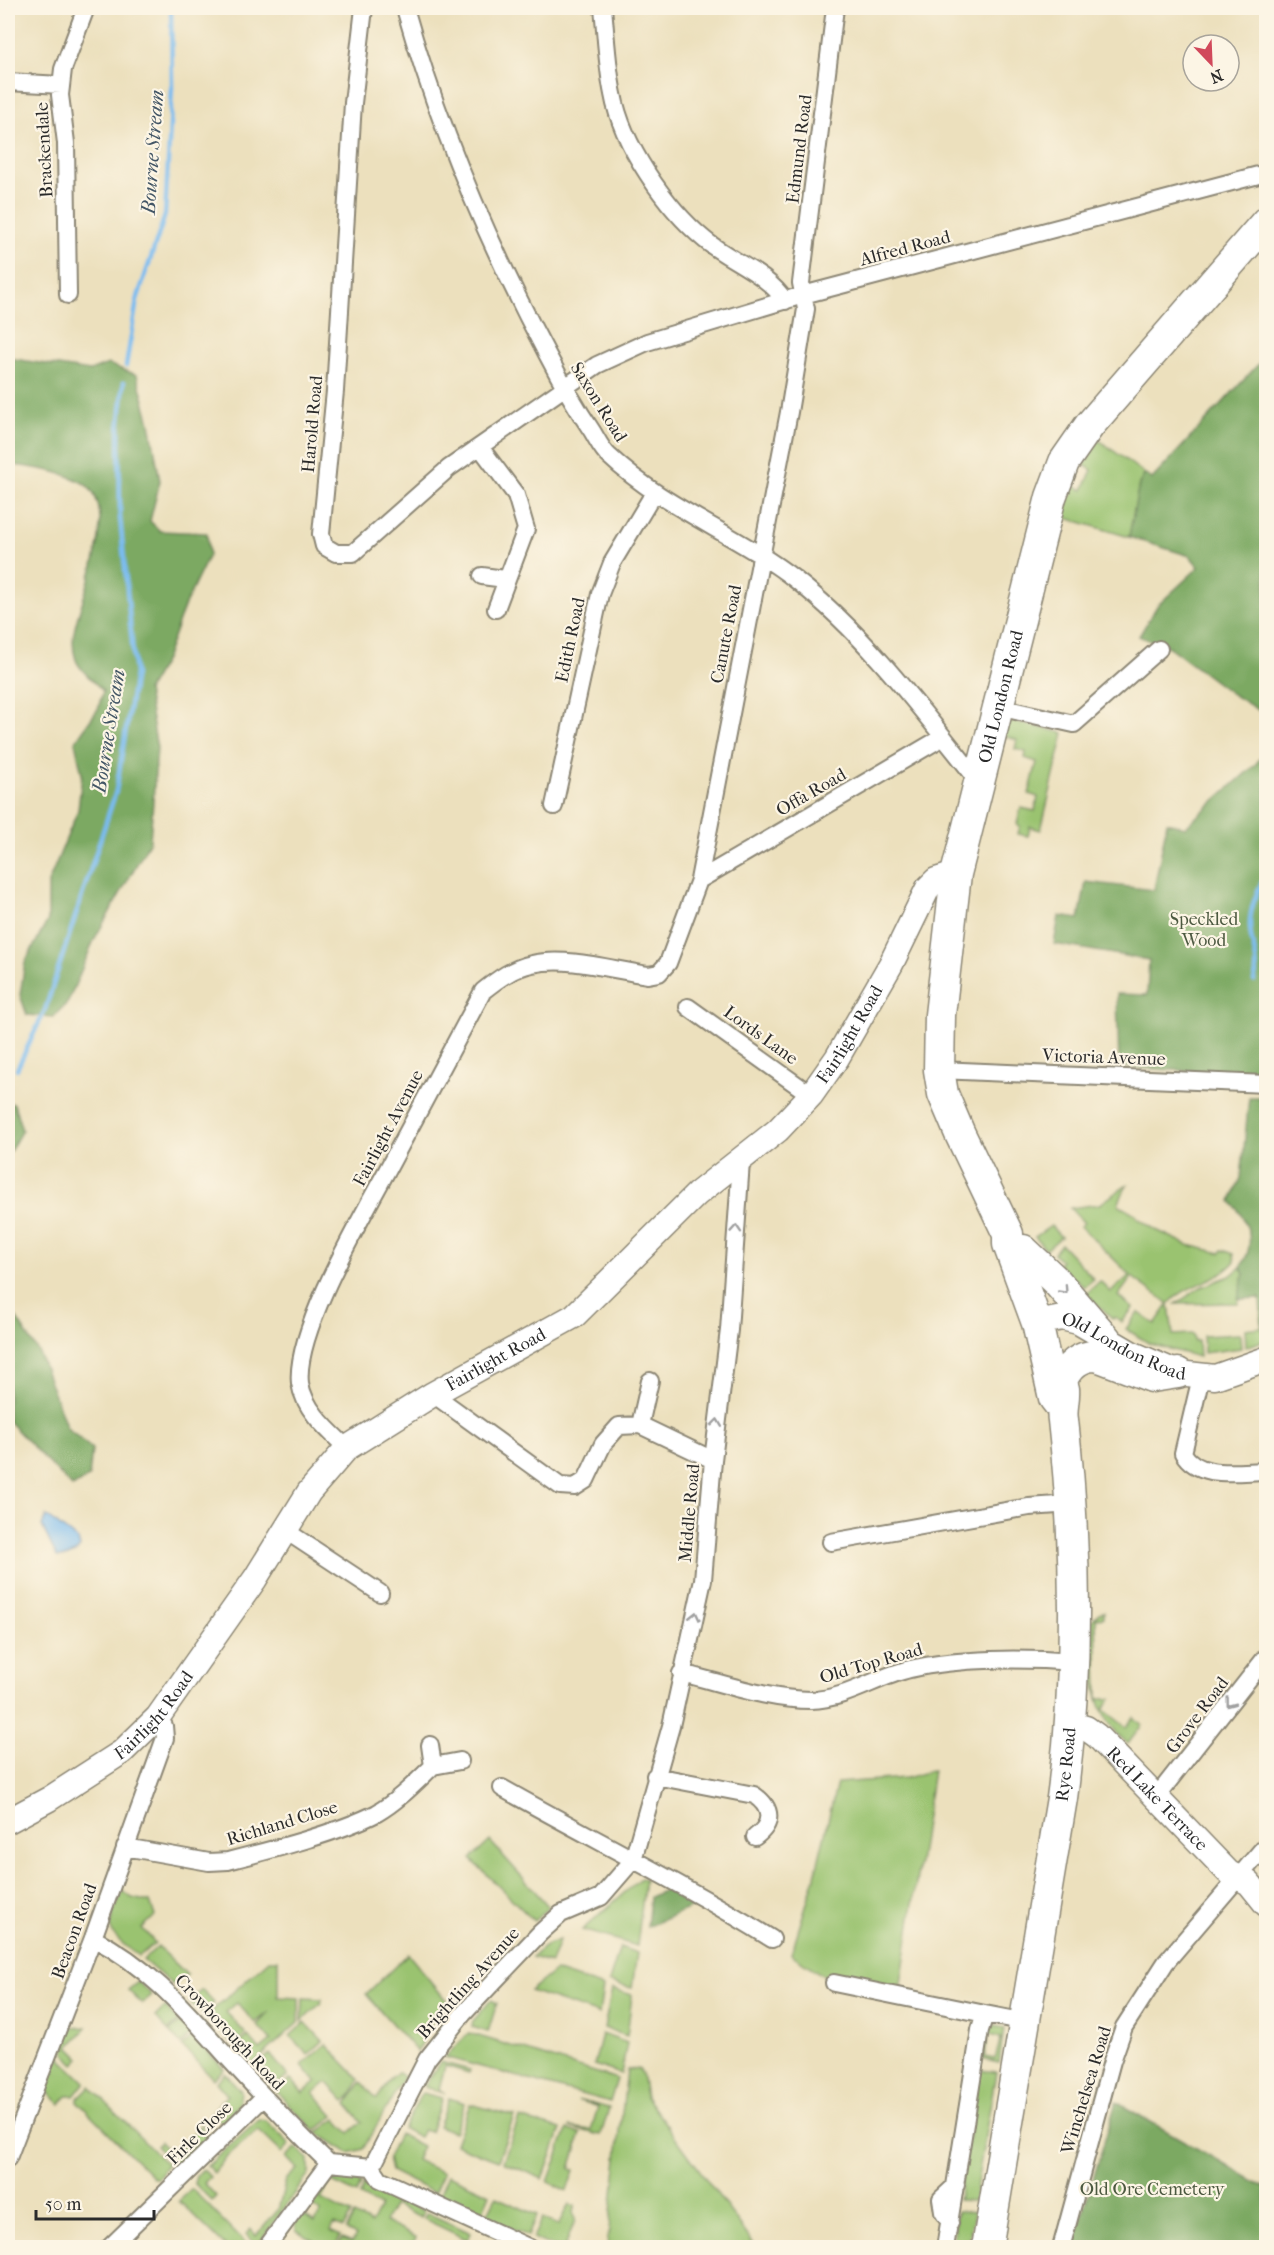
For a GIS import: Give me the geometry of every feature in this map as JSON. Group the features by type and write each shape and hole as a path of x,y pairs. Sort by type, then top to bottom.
{"highway":[{"name":"Old London Road","path":"1042,1321 1015,1242 949,1111 939,1070 940,1015 956,874 1051,497 1064,462 1089,426 1266,222"},
{"path":"1015,1242 1057,1282 1106,1339"},
{"name":"Rye Road","path":"987,2247 1061,1809 1071,1724 1074,1662 1072,1504 1062,1394 1042,1321"},
{"path":"1062,1394 1067,1370 1088,1355 1097,1356 1152,1377 1189,1375"}],"street":[{"name":"Brackendale","path":"68,295 66,142 61,85 63,69 86,8"},
{"name":"Harold Road","path":"364,8 353,103 335,391 321,534 324,546 336,553 353,553 449,468 564,388"},
{"name":"Saxon Road","path":"405,8 449,141 491,245 564,388 607,454 654,493 760,555 795,580 842,619 871,650 980,783"},
{"path":"603,8 613,96 627,137 645,168 683,218 704,239 771,284 785,301"},
{"name":"Edmund Road","path":"803,295 801,283 835,8"},
{"path":"8,82 61,85"},
{"name":"Alfred Road","path":"564,388 597,365 647,342 803,295 1266,173"},
{"name":"Canute Road","path":"660,973 668,963 699,880 789,412 806,309 803,295"},
{"path":"480,447 516,495 526,529 505,579 496,609"},
{"name":"Edith Road","path":"554,806 600,594 612,563 654,493"},
{"path":"482,576 505,579"},
{"path":"998,707 1074,724 1159,649"},
{"name":"Offa Road","path":"699,880 943,737"},
{"name":"Fairlight Road","path":"8,1821 49,1799 122,1752 158,1717 188,1677 286,1531 309,1492 347,1448 375,1428 433,1394 574,1316 697,1194 741,1162 778,1130 811,1095 837,1058 891,963 921,898 936,880 956,874"},
{"name":"Fairlight Avenue","path":"347,1448 309,1406 300,1385 300,1362 313,1317 361,1220 483,991 506,973 532,963 564,963 648,975 660,973"},
{"name":"Lords Lane","path":"688,1007 811,1095"},
{"name":"Victoria Avenue","path":"939,1070 1266,1084"},
{"name":"Middle Road","path":"633,1860 671,1726 703,1580 713,1460 729,1330 741,1162"},
{"name":"Old London Road","path":"1042,1321 1062,1318 1078,1322 1106,1339 1189,1375 1231,1373 1266,1359"},
{"name":"Old London Road","path":"1189,1375 1183,1453 1189,1462 1199,1468 1221,1472 1266,1471"},
{"path":"640,1425 650,1381"},
{"path":"433,1394 560,1486 575,1487 586,1480 603,1444 619,1426 640,1425 713,1460"},
{"path":"831,1542 1029,1507 1072,1504"},
{"path":"286,1531 380,1593"},
{"name":"Grove Road","path":"1157,1796 1266,1657"},
{"name":"Old Top Road","path":"681,1673 780,1697 811,1700 839,1696 909,1669 963,1662 1074,1662"},
{"name":"Beacon Road","path":"8,2158 93,1938 165,1738 164,1726 158,1717"},
{"name":"Red Lake Terrace","path":"1071,1724 1086,1728 1097,1736 1221,1865 1248,1883 1266,1904"},
{"path":"430,1745 433,1766 460,1761"},
{"name":"Richland Close","path":"125,1847 209,1862 258,1853 377,1812 401,1796 433,1766"},
{"path":"655,1776 754,1795 766,1805 769,1818 765,1830 755,1837"},
{"path":"502,1788 633,1860 699,1893 772,1940"},
{"name":"Winchelsea Road","path":"1061,2247 1112,2061 1124,2027 1166,1962 1266,1845"},
{"name":"Brightling Avenue","path":"372,2167 427,2059 463,2014 540,1933 561,1914 601,1897 633,1860"},
{"name":"Crowborough Road","path":"93,1938 145,1970 181,2005 264,2097 329,2163"},
{"path":"834,1983 1025,2022"},
{"path":"945,2247 980,2030 985,2014"},
{"name":"Firle Close","path":"109,2247 264,2097"},
{"path":"266,2247 329,2163 372,2167 380,2179 530,2247"}],"green space":[{"path":"1266,356 1266,715 1232,694 1169,647 1139,636 1157,606 1199,567 1190,556 1129,537 1139,484 1145,474 1152,479"},
{"path":"8,358 90,371 108,364 137,375 150,423 160,481 150,521 160,531 207,533 209,555 184,607 165,660 147,691 157,748 150,841 94,940 68,1002 53,1017 27,1015 20,995 25,962 48,920 48,883 78,810 82,774 75,742 98,709 103,691 78,664 73,645 76,624 99,540 100,522 98,506 93,493 83,483 56,472 8,464"},
{"path":"1099,440 1145,474 1139,484 1129,537 1063,517 1074,486 1083,490 1092,470 1084,465"},
{"path":"1008,720 1064,733 1041,830 1030,827 1028,836 1018,834 1020,826 1017,824 1021,808 1035,811 1038,797 1029,794 1037,762 1025,758 1026,752 1015,749 1017,740 1004,736"},
{"name":"Speckled Wood","path":"1266,751 1266,1075 1119,1067 1117,994 1147,995 1149,960 1054,944 1059,916 1079,919 1086,882 1154,890 1167,822 1185,827 1255,765"},
{"path":"1249,1097 1263,1097 1266,1138 1266,1335 1262,1327 1260,1298 1238,1299 1244,1274 1241,1267 1249,1249 1250,1240 1246,1225 1231,1201 1241,1178"},
{"path":"8,1103 14,1104 22,1130 8,1155"},
{"path":"1127,1185 1118,1204 1137,1215 1136,1217 1156,1230 1188,1245 1221,1253 1223,1250 1234,1254 1235,1261 1220,1274 1184,1291 1169,1304 1132,1277 1118,1296 1133,1308 1122,1322 1115,1317 1113,1319 1086,1294 1100,1281 1111,1292 1130,1275 1080,1226 1084,1223 1070,1208 1100,1204"},
{"path":"1051,1226 1061,1237 1046,1250 1035,1237"},
{"path":"1061,1244 1094,1279 1084,1287 1076,1279 1073,1281 1058,1264 1061,1261 1054,1253"},
{"path":"1241,1267 1244,1274 1238,1303 1176,1304 1201,1287 1230,1276"},
{"path":"1169,1304 1173,1335 1193,1334 1194,1342 1198,1341 1199,1357 1150,1344 1126,1329 1138,1312 1155,1324"},
{"path":"8,1305 39,1353 67,1428 92,1449 89,1477 72,1487 8,1421"},
{"path":"1262,1327 1266,1340 1246,1347 1245,1329"},
{"path":"1240,1334 1241,1348 1204,1353 1203,1336"},
{"path":"1104,1612 1104,1617 1096,1618 1098,1698 1093,1672 1092,1620 1099,1613"},
{"path":"1098,1699 1111,1699 1103,1709 1126,1727 1134,1717 1142,1725 1128,1744 1105,1717"},
{"path":"933,1770 899,1997 834,1983 791,1954 814,1880 837,1783 906,1778"},
{"path":"490,1841 549,1907 534,1921 471,1859"},
{"path":"641,1878 645,1879 637,1946 582,1930"},
{"path":"665,1890 692,1907 647,1927 650,1897"},
{"path":"123,1891 132,1898 150,1902 155,1916 142,1928 155,1943 139,1956 119,1940 111,1929 113,1914"},
{"path":"559,1940 551,1963 532,1957 548,1944"},
{"path":"158,1946 187,1975 173,1985 143,1960"},
{"path":"620,1947 637,1953 632,1988 609,1982"},
{"path":"408,1954 451,2006 434,2020 417,2052 366,1994"},
{"path":"269,1960 278,1960 278,1997 299,1998 299,2022 252,2065 236,2047 248,2036 260,2050 271,2041 257,2025 269,2012 255,2023 237,2003 226,2012 246,2034 234,2046 206,2016"},
{"path":"555,1971 603,1987 599,2014 530,1991"},
{"path":"138,1982 152,1995 142,2004 128,1990"},
{"path":"612,1989 632,1995 627,2036 604,2028"},
{"path":"202,1990 214,2003 202,2013 189,2001"},
{"path":"303,1998 322,1999 320,2004 302,2021"},
{"path":"491,2000 497,2003 488,2032 472,2027 473,2021"},
{"path":"165,2007 178,2021 168,2031 155,2017"},
{"path":"180,2022 191,2034 181,2044 169,2032"},
{"path":"305,2022 323,2041 308,2055 290,2036"},
{"path":"994,2026 1004,2028 999,2063 981,2059 984,2039 988,2039 984,2057 995,2059 1001,2038 986,2034"},
{"path":"87,2027 69,2047 80,2058 74,2064 66,2056 64,2048 66,2039 70,2028"},
{"path":"469,2033 617,2079 610,2102 445,2057"},
{"path":"602,2034 627,2043 621,2074 594,2065"},
{"path":"193,2036 224,2069 213,2079 182,2046"},
{"path":"326,2044 359,2079 351,2096 345,2101 327,2082 314,2093 334,2116 315,2131 276,2091 291,2079 303,2093 316,2082 302,2065"},
{"path":"59,2050 62,2060 85,2082 74,2096 67,2096 60,2104 42,2086"},
{"path":"270,2054 288,2076 273,2087 254,2067"},
{"path":"440,2062 470,2070 469,2073 445,2066 439,2089 445,2093 424,2087"},
{"path":"638,2068 642,2074 646,2097 756,2247 607,2247 627,2070"},
{"path":"980,2070 996,2072 974,2201 958,2200"},
{"path":"398,2072 404,2077 363,2149 349,2153 317,2133 336,2119 349,2133 362,2122 347,2104 361,2082 377,2099 391,2078"},
{"path":"225,2073 241,2091 239,2105 223,2123 213,2115 201,2127 208,2137 191,2153 182,2146 227,2095 216,2082"},
{"path":"90,2086 167,2165 158,2178 154,2178 78,2102 78,2098"},
{"path":"422,2093 442,2098 430,2132 423,2130 419,2137 403,2129"},
{"path":"449,2098 465,2103 454,2132 438,2126"},
{"path":"577,2100 609,2108 601,2135 569,2127 591,2130 598,2107"},
{"name":"Old Ore Cemetery","path":"1116,2102 1266,2188 1266,2247 1073,2247"},
{"path":"470,2104 514,2116 498,2161 455,2144"},
{"path":"519,2118 561,2129 543,2179 503,2162"},
{"path":"259,2120 266,2121 290,2144 282,2153 258,2130 226,2157 214,2173 207,2166"},
{"path":"567,2130 581,2133 570,2169 574,2170 567,2191 548,2182"},
{"path":"399,2134 422,2146 416,2160 443,2173 434,2193 391,2171 388,2158"},
{"path":"160,2142 173,2155 181,2147 189,2155 180,2162 173,2163 156,2146"},
{"path":"296,2148 309,2159 309,2174 257,2246 246,2235 251,2229 256,2236 278,2210 286,2180 297,2169 286,2157"},
{"path":"203,2169 210,2177 204,2183 216,2196 212,2201 194,2183 196,2176"},
{"path":"448,2175 490,2194 481,2215 439,2196"},
{"path":"348,2176 361,2183 357,2194 330,2181 321,2199 351,2214 343,2228 334,2224 331,2231 340,2236 336,2246 338,2247 324,2247 296,2230 295,2221 304,2210 307,2213 305,2216 315,2222 321,2212 312,2206 306,2207 309,2202 330,2180"},
{"path":"364,2184 424,2211 421,2218 394,2205 385,2222 416,2237 411,2247 338,2247 342,2238 352,2242 356,2235 346,2230 354,2215 371,2224 380,2206 360,2196"},
{"path":"192,2189 249,2247 226,2247 179,2201"},
{"path":"496,2197 537,2215 528,2236 486,2217"},
{"path":"569,2204 575,2206 573,2212 575,2220 565,2247 554,2247 533,2238 542,2218 558,2225"},
{"path":"958,2211 974,2212 968,2247 951,2248"},
{"path":"427,2213 471,2233 468,2240 424,2219"}],"water":[{"path":"46,1516 78,1540 80,1547 75,1552 57,1557 42,1526"}],"waterway":[{"name":"Bourne Stream","path":"126,366 137,300 165,215 172,88 171,8"},
{"name":"Bourne Stream","path":"17,1069 45,1010 116,791 135,674 120,517 119,429 124,382"},
{"path":"1254,981 1256,960 1250,920 1255,899 1266,874"},
{"name":"Bourne Stream","path":"8,1089 9,1085"}]}
